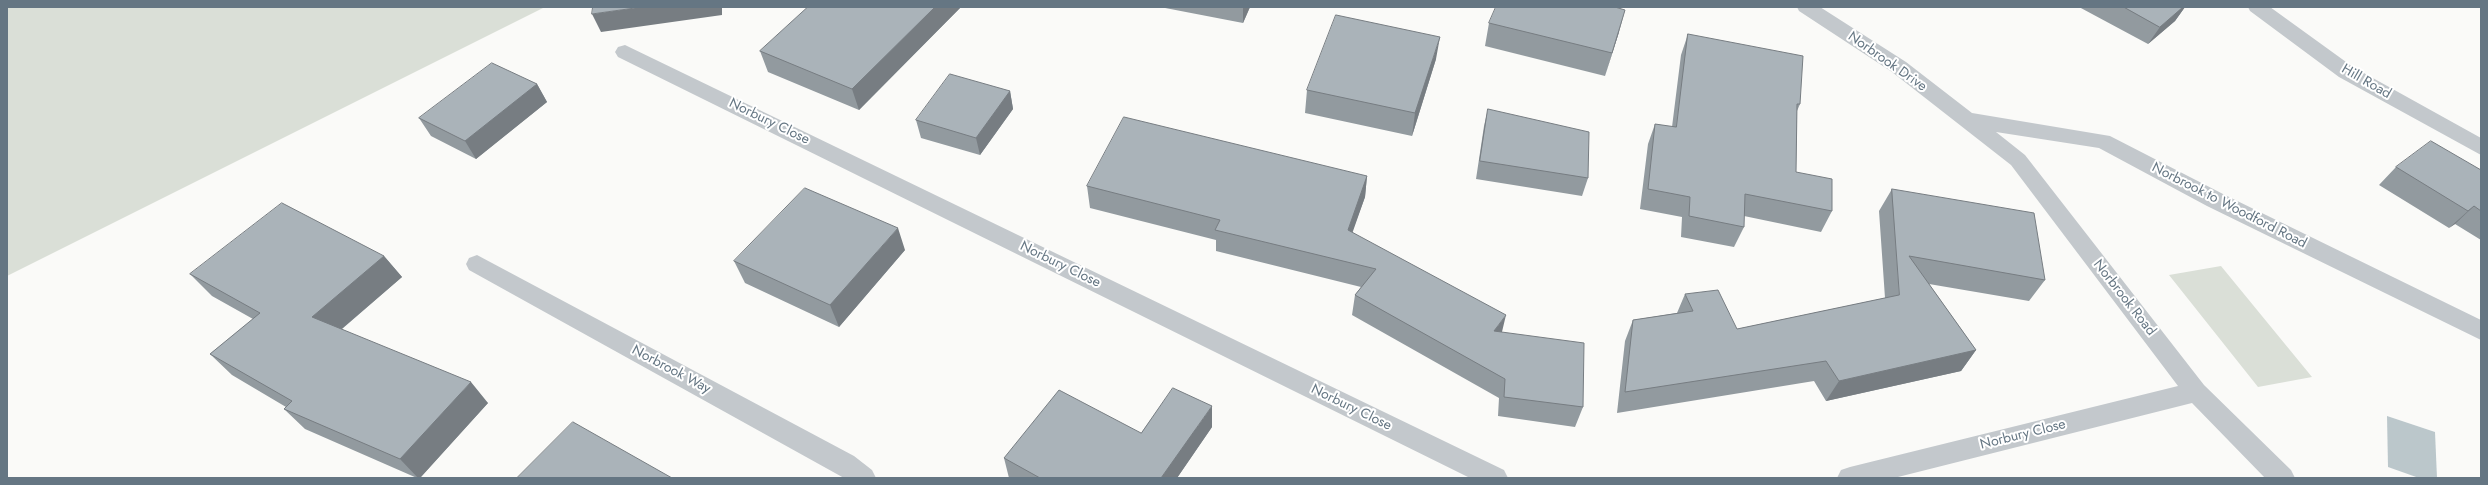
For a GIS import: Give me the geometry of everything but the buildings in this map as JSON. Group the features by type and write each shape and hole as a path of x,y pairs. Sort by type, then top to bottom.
{"street":[{"name":"Norbrook Drive","path":"1806,7 1899,67 1965,120"},
{"name":"Hill Road","path":"2257,7 2346,72 2481,147"},
{"name":"Norbury Close","path":"626,52 1495,478"},
{"name":"Norbrook to Woodford Road","path":"1965,120 2102,141 2215,200 2481,331"},
{"name":"Norbrook Road","path":"1965,120 2018,160 2196,392 2282,478"},
{"name":"Norbrook Way","path":"476,264 845,464 863,478"},
{"name":"Norbury Close","path":"1850,478 2196,392"}],"shaded area":[{"path":"7,7 545,7 7,276"},
{"path":"2221,266 2312,377 2258,387 2169,275"},
{"path":"2387,416 2435,432 2437,478 2419,478 2388,467"}]}
